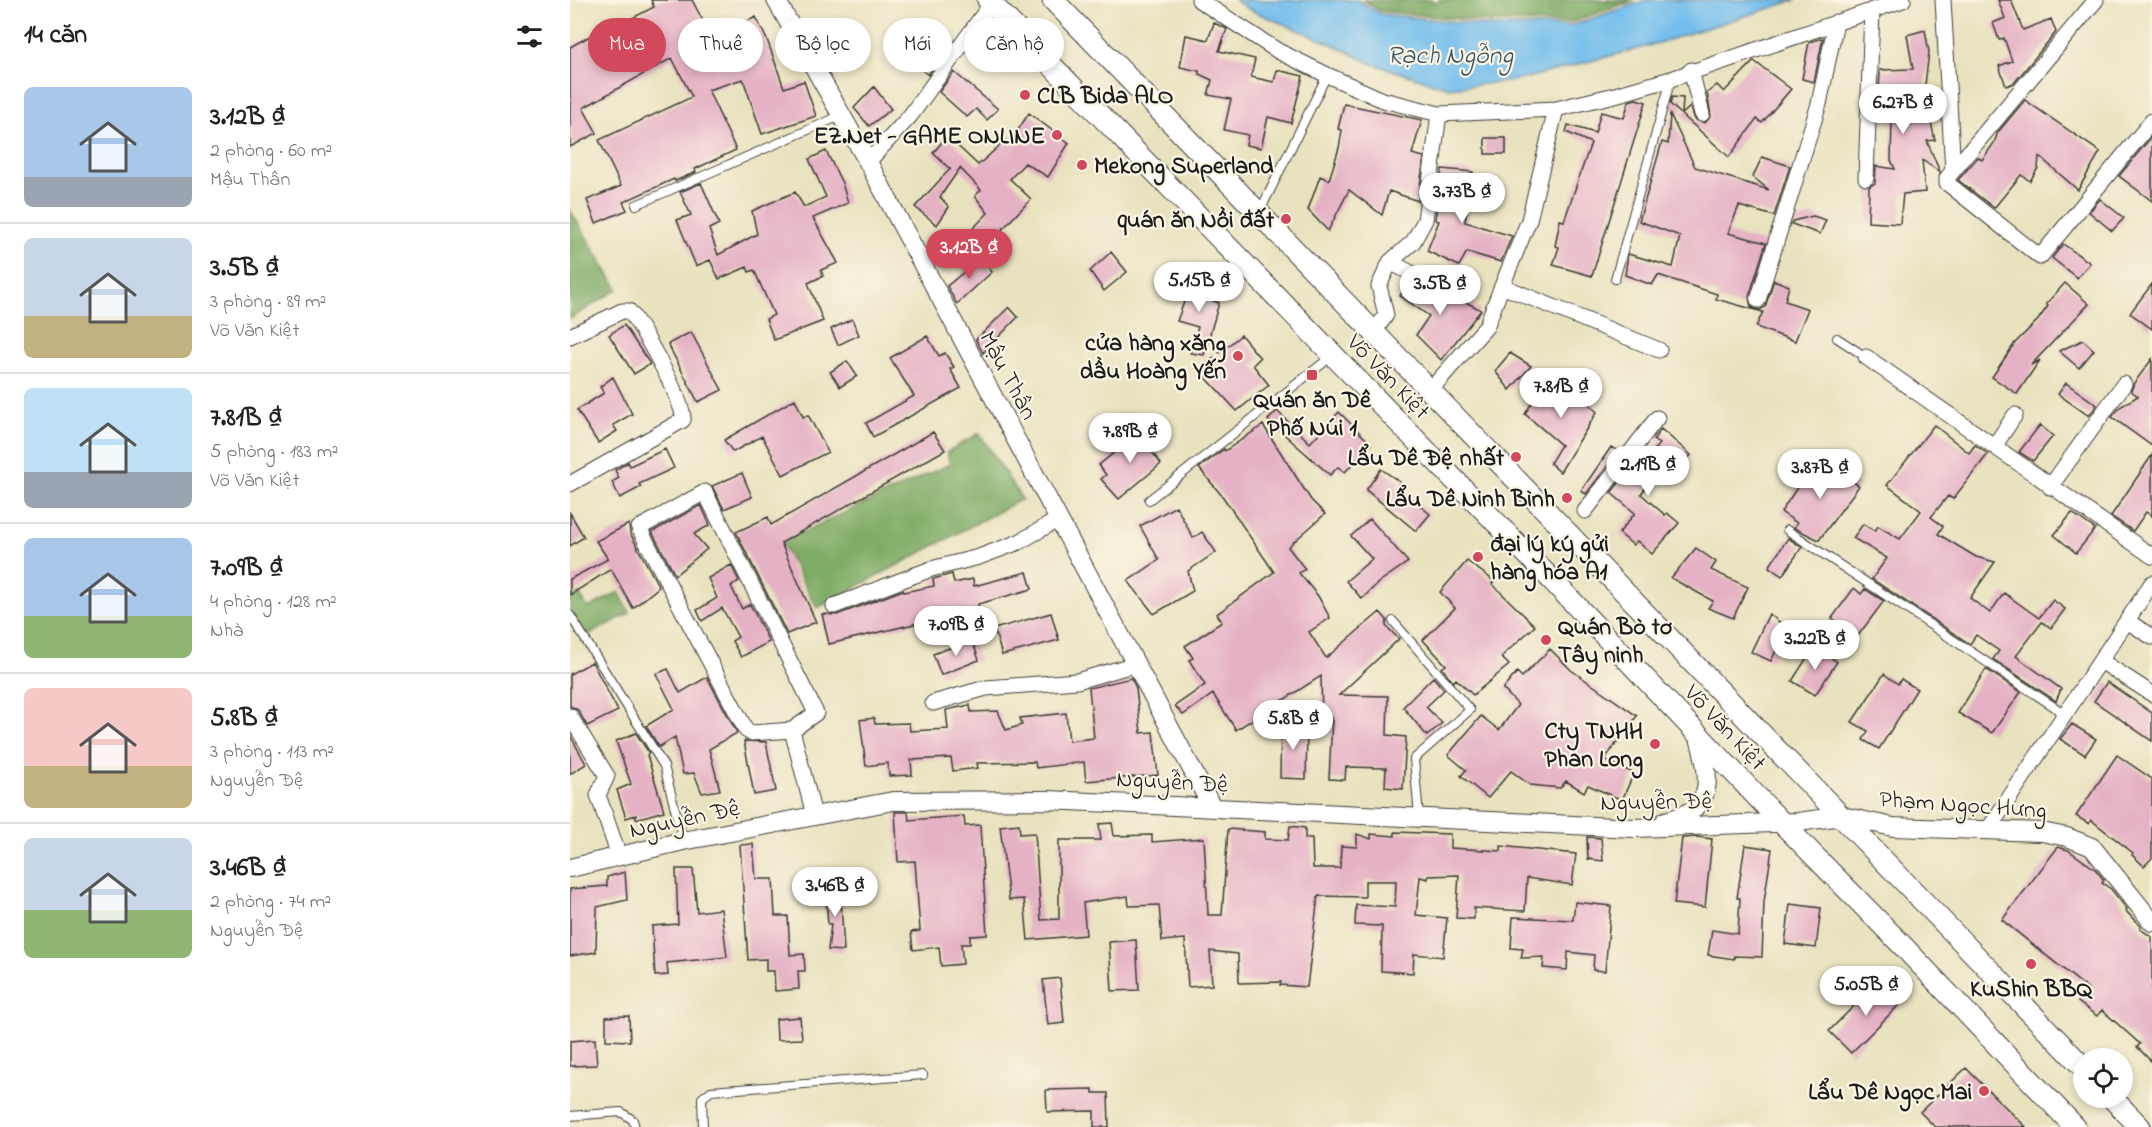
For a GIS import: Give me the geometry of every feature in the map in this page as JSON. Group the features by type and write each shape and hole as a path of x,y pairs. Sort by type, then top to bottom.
{"main road":[{"name":"Võ Văn Kiệt","path":"1053,0 2073,1057"},
{"name":"Võ Văn Kiệt","path":"990,2 1333,355 1779,821 1893,935 2075,1127"},
{"path":"2122,1108 2140,1127"}],"street":[{"name":"Mậu Thân","path":"776,0 868,162 1212,807"},
{"path":"1199,0 1278,51 1327,75 1383,100 1439,114 1556,109 1671,79 1691,70 1902,0"},
{"path":"1943,0 1953,171"},
{"path":"2096,0 1947,178 1947,183 2040,257 2152,121"},
{"path":"868,162 910,116 990,2"},
{"path":"1866,178 1872,10"},
{"path":"1758,300 1819,104 1836,22"},
{"path":"1691,70 1702,114"},
{"path":"1431,389 1486,327 1530,220 1556,109"},
{"path":"1374,332 1386,315 1378,291 1390,262 1413,242 1425,220 1439,114"},
{"path":"1390,262 1413,273"},
{"path":"1502,286 1659,350"},
{"path":"570,336 622,311 629,311 678,397 684,415 682,420 570,483"},
{"path":"1866,357 2152,556"},
{"path":"2050,487 2124,384"},
{"path":"1995,445 2015,415"},
{"path":"1585,511 1658,418"},
{"path":"705,492 816,713 792,730 751,732 746,730 639,528 705,492"},
{"path":"834,606 931,568 979,557 1019,542 1059,519"},
{"path":"1988,830 2152,583"},
{"path":"2127,621 2152,637"},
{"path":"2101,661 2152,694"},
{"path":"933,703 986,688 1077,681 1136,664"},
{"path":"570,716 607,776 598,795 619,856"},
{"path":"792,730 814,815"},
{"path":"1635,828 1677,818 1696,809 1706,794 1707,767 1698,734"},
{"name":"Nguyễn Đệ","path":"570,868 683,841 893,801 1048,800 1635,828 1779,821"},
{"name":"Phạm Ngọc Hưng","path":"1779,821 1798,822 1842,816 1893,827 2042,832 2067,837 2092,847 2152,922"}],"lane":[{"path":"1259,212 1327,75"},
{"path":"1615,279 1671,79"},
{"path":"636,206 842,116"},
{"path":"1837,338 1866,357"},
{"path":"1149,500 1333,355"},
{"path":"1787,530 2065,714"},
{"path":"570,615 664,766 683,841"},
{"path":"1394,621 1470,710 1414,759 1419,817"},
{"path":"703,1127 702,1098 711,1091 923,1075"},
{"path":"570,1116 621,1112 633,1120 635,1127"}],"green space":[{"path":"1363,0 1431,0 1435,3 1439,0 1634,0 1569,23 1493,22 1381,11"},
{"path":"570,210 618,289 570,319"},
{"path":"979,433 1022,499 817,608 781,542 950,464 947,452"},
{"path":"619,592 630,613 583,638 570,609 570,599 579,594 588,608"}],"water":[{"name":"Rạch Ngỗng","path":"1235,0 1357,0 1381,14 1495,26 1570,26 1646,0 1796,0 1652,45 1519,80 1449,88 1370,63 1248,9"}],"building":[{"path":"651,0 692,0 701,18 678,18 678,70 672,58 666,61 666,18 633,18 654,7"},
{"path":"1998,0 2011,0 2023,30 2051,19 2056,32 2014,83 2006,86 1999,66 2012,61 2004,38 1999,40 1993,23 2005,18"},
{"path":"1214,23 1227,29 1219,51 1255,59 1251,77 1274,82 1277,70 1303,76 1291,123 1268,117 1261,148 1246,145 1248,135 1224,130 1231,99 1208,95 1212,80 1199,74 1199,71 1180,67 1186,35 1208,40"},
{"path":"1925,30 1929,52 1924,93 1935,140 1927,141 1940,172 1922,160 1925,192 1903,194 1900,224 1868,222 1869,187 1875,183 1876,166 1895,169 1891,160 1892,119 1878,120 1880,70 1913,69 1907,35"},
{"path":"763,32 775,62 775,72 778,72 784,88 804,81 816,116 762,134 743,79 708,90 736,150 695,169 696,172 675,181 674,179 623,202 627,210 596,223 587,200 621,186 599,140 692,97 679,72 763,72"},
{"path":"588,37 588,72 647,72 583,108 597,133 570,147 570,47"},
{"path":"1823,38 1814,82 1802,79 1809,42"},
{"path":"1754,61 1791,89 1762,123 1757,119 1729,157 1670,104 1672,97 1683,98 1682,114 1690,107 1695,120 1705,123 1711,116 1707,93 1717,85 1724,92"},
{"path":"954,72 998,109 987,120 976,109 967,117 939,92"},
{"path":"874,87 891,109 869,126 854,108"},
{"path":"1636,99 1646,102 1592,276 1553,265 1559,247 1555,246 1560,220 1564,221 1591,143 1566,132 1568,125 1595,133 1601,112 1624,118 1629,101"},
{"path":"2025,100 2100,152 2078,190 2039,156 2038,168 2030,181 2021,175 1994,208 1958,180 1978,157 1982,160 1994,143 1998,132"},
{"path":"1344,104 1422,120 1412,154 1424,157 1418,201 1389,191 1382,215 1349,190 1328,231 1308,210 1320,176 1329,180 1339,148 1342,130 1338,129"},
{"path":"1029,113 1069,143 1048,177 1025,163 1010,179 1031,199 975,258 959,243 988,213 975,196 981,190 960,168 940,197 949,207 937,225 915,207 950,169 933,153 947,136 978,165 1006,140 1009,144"},
{"path":"1670,114 1695,167 1769,190 1753,177 1762,157 1790,166 1774,216 1739,206 1728,233 1766,243 1749,297 1751,307 1760,310 1765,307 1774,280 1789,286 1785,301 1808,309 1795,341 1756,327 1763,312 1716,299 1717,294 1658,275 1652,285 1625,275 1628,254 1673,267 1680,236 1639,221 1662,142 1668,144"},
{"path":"2152,136 2152,201 2119,176"},
{"path":"1485,138 1506,138 1506,154 1485,154"},
{"path":"826,151 842,183 848,203 813,218 838,263 821,270 823,276 808,283 823,321 774,340 766,319 774,315 754,270 749,272 747,267 719,279 710,260 696,266 677,220 691,215 680,192 701,183 719,224 709,229 718,255 757,234 752,211 795,192 804,207 826,197 809,159"},
{"path":"1442,169 1473,172 1465,222 1512,236 1501,262 1467,252 1459,266 1427,251 1439,221 1435,220"},
{"path":"2100,199 2124,218 2112,231 2089,212"},
{"path":"1813,216 1826,220 1820,234 1792,224 1793,221"},
{"path":"2063,244 2090,263 2077,278 2052,258"},
{"path":"1111,252 1127,272 1104,291 1090,271"},
{"path":"981,258 992,272 957,304 947,286"},
{"path":"1194,275 1212,282 1206,298 1219,303 1204,355 1190,353 1198,327 1177,321"},
{"path":"1421,279 1481,310 1441,360 1416,335 1429,316 1400,296 1408,282 1414,284"},
{"path":"2065,283 2089,304 2031,365 2040,360 2017,394 1992,377 2015,343 2038,320 2048,306 2046,304"},
{"path":"2152,284 2152,329 2130,313"},
{"path":"1009,307 1018,317 983,353 976,340"},
{"path":"852,319 859,335 838,345 831,329"},
{"path":"624,325 650,364 634,374 609,335"},
{"path":"691,332 722,390 698,402 668,344"},
{"path":"1241,335 1260,358 1253,365 1269,385 1237,411 1199,370"},
{"path":"927,336 939,356 945,353 954,367 950,369 961,388 873,437 866,423 914,396 890,358"},
{"path":"2083,340 2094,350 2079,368 2059,351"},
{"path":"1510,353 1531,366 1510,390 1495,371"},
{"path":"2152,359 2152,446 2112,417 2120,407 2138,396 2131,391 2134,383"},
{"path":"847,361 857,376 840,387 830,372"},
{"path":"613,377 632,414 613,425 617,431 598,443 577,410 604,393 600,387"},
{"path":"1546,380 1572,395 1575,390 1597,412 1560,472 1550,463 1561,445 1525,414"},
{"path":"2066,383 2097,405 2089,416 2058,394"},
{"path":"795,399 803,417 808,415 828,452 783,475 762,436 733,452 724,440"},
{"path":"1277,411 1310,443 1339,412 1371,444 1345,472 1338,467 1330,475 1268,420"},
{"path":"1148,425 1157,435 1146,444 1161,464 1119,499 1101,479 1106,475 1099,465"},
{"path":"1263,425 1311,500 1325,514 1288,547 1305,569 1299,573 1318,596 1330,618 1309,632 1326,658 1380,612 1387,620 1386,626 1399,639 1339,695 1388,696 1387,735 1406,737 1403,789 1385,787 1386,768 1346,767 1345,780 1329,779 1332,718 1322,718 1321,676 1236,730 1213,694 1183,715 1175,706 1205,685 1189,660 1193,658 1185,646 1222,622 1217,614 1274,572 1223,497 1199,468 1224,449 1225,451"},
{"path":"1934,425 1969,453 1975,445 1988,454 1953,499 1948,496 1931,517 1943,526 1938,534 1976,557 1995,562 1970,598 1990,613 2004,593 2039,618 2053,600 2065,609 2051,628 2042,622 2016,656 2061,689 2056,701 1993,659 1999,651 1976,635 1970,644 1872,579 1887,558 1853,538 1863,524 1875,531 1878,526 1900,539 1921,511 1887,485"},
{"path":"2040,425 2053,436 2033,461 2019,452"},
{"path":"1661,429 1691,455 1686,461 1672,452 1641,494 1665,515 1667,513 1679,523 1652,554 1637,541 1633,545 1619,533 1635,513 1611,493 1636,461 1642,464 1659,444 1653,440"},
{"path":"933,432 945,450 781,543 816,622 787,634 736,532 768,517 771,525"},
{"path":"1611,447 1619,451 1586,494 1581,491"},
{"path":"665,449 674,468 639,484 641,487 620,498 612,482 619,478 615,470 628,462 630,466"},
{"path":"1836,455 1847,463 1840,472 1859,486 1819,540 1794,528 1797,523 1781,512 1804,477 1814,483"},
{"path":"2152,455 2152,516 2146,512 2133,531 2111,516"},
{"path":"1381,469 1400,482 1397,487 1430,514 1416,531 1366,490"},
{"path":"742,473 752,497 724,509 712,486"},
{"path":"701,505 710,525 694,534 707,549 675,575 652,532"},
{"path":"1176,506 1193,538 1202,532 1216,552 1188,571 1193,591 1154,614 1128,581 1159,560 1140,526"},
{"path":"570,513 584,537 570,546"},
{"path":"2072,513 2095,529 2076,553 2054,535"},
{"path":"1370,519 1408,562 1379,582 1362,599 1346,581 1372,559 1351,536"},
{"path":"629,524 630,533 659,587 633,608 611,569 570,595 570,579 608,559 596,541"},
{"path":"1788,538 1802,547 1782,576 1769,567"},
{"path":"1696,548 1716,562 1711,570 1748,587 1733,618 1708,608 1713,601 1671,578"},
{"path":"1467,561 1494,581 1492,584 1535,626 1501,657 1509,665 1473,695 1456,679 1453,682 1442,668 1446,665 1423,640 1455,608 1440,592"},
{"path":"731,565 739,581 731,586 742,609 750,604 769,642 741,657 732,641 738,637 722,608 702,621 697,610 717,598 708,578"},
{"path":"1027,572 1032,589 978,604 981,617 963,621 961,613 829,644 822,614 837,615 903,590 904,592 934,586 933,579 952,574 954,583 973,579 974,586"},
{"path":"1854,588 1861,594 1865,589 1884,601 1857,637 1832,618"},
{"path":"1051,613 1059,640 1002,655 994,629"},
{"path":"1769,614 1787,628 1771,661 1751,652"},
{"path":"972,640 979,660 941,675 933,654"},
{"path":"1815,645 1837,662 1815,695 1792,681"},
{"path":"1550,649 1571,670 1637,716 1604,760 1634,773 1622,800 1588,785 1584,792 1566,781 1560,788 1530,785 1511,771 1488,798 1461,776 1466,770 1448,755 1481,716 1499,730 1518,705 1503,689 1517,672 1522,677"},
{"path":"592,662 618,711 587,726 578,710 570,706 570,674"},
{"path":"668,669 680,693 707,677 737,733 709,749 720,790 702,793 694,773 683,774 675,737 659,747 646,726 674,709 656,674"},
{"path":"1986,669 2021,692 1992,733 1958,713"},
{"path":"1884,674 1898,684 1901,679 1917,689 1879,749 1863,740 1868,731 1852,722"},
{"path":"1433,677 1444,690 1426,707 1442,723 1427,736 1403,707"},
{"path":"1131,678 1136,688 1141,733 1153,732 1158,775 1086,781 1084,762 1036,768 1035,762 977,763 978,768 953,771 951,758 911,760 912,775 889,776 888,763 866,766 860,720 874,718 875,724 909,723 910,731 948,729 946,710 970,705 971,712 998,711 1006,730 1022,725 1020,718 1066,713 1069,741 1094,738 1089,688"},
{"path":"2107,682 2152,713 2152,741 2094,701"},
{"path":"1281,716 1294,716 1294,732 1307,733 1306,779 1280,778"},
{"path":"2072,724 2096,739 2085,755 2060,739"},
{"path":"636,733 649,753 647,755 664,811 636,819 636,815 626,818 617,790 631,784 616,741"},
{"path":"570,735 586,764 570,774"},
{"path":"744,741 766,742 776,791 754,795"},
{"path":"2117,755 2152,779 2152,858 2144,866 2132,855 2133,853 2091,820 2089,824 2076,816"},
{"path":"895,812 908,812 909,820 964,816 965,826 980,825 987,935 970,936 970,944 961,944 963,964 941,966 939,947 913,950 911,932 920,931 915,861 898,862"},
{"path":"1112,823 1114,836 1152,835 1152,842 1204,838 1208,915 1222,915 1228,829 1265,832 1265,839 1288,840 1290,826 1305,828 1305,838 1312,838 1313,868 1340,868 1341,846 1357,847 1357,834 1371,839 1371,834 1395,836 1395,832 1450,834 1450,848 1501,851 1501,846 1576,854 1572,885 1527,878 1525,911 1474,908 1474,919 1456,918 1459,875 1428,876 1428,879 1420,877 1416,915 1447,918 1443,957 1414,954 1413,973 1381,971 1382,926 1355,925 1356,905 1395,907 1396,881 1365,881 1365,897 1318,896 1307,987 1280,985 1281,982 1239,983 1238,954 1210,951 1212,985 1188,987 1185,939 1162,941 1159,905 1129,906 1128,896 1083,903 1086,935 1028,940 1024,899 1009,900 1000,826 1019,824 1020,834 1035,833 1041,920 1059,919 1059,840 1101,840 1099,824"},
{"path":"1587,837 1601,838 1603,861 1588,859"},
{"path":"1682,838 1712,839 1705,907 1674,904"},
{"path":"753,844 756,879 773,879 775,916 788,916 790,955 804,954 805,971 798,971 799,989 775,991 774,971 766,971 766,959 748,960 740,845"},
{"path":"1745,845 1772,849 1764,902 1762,957 1734,956 1734,959 1708,955 1712,930 1738,934 1740,898 1737,898"},
{"path":"2058,847 2068,850 2095,869 2104,880 2102,883 2111,889 2127,909 2126,911 2141,927 2140,929 2152,937 2152,1062 2137,1047 2140,1044 2102,1010 2097,1016 2078,1002 2088,989 2002,920"},
{"path":"676,869 693,869 697,912 721,909 727,957 667,963 668,975 655,976 652,926 678,924"},
{"path":"625,872 627,900 597,907 596,952 570,956 570,889 607,886 607,877"},
{"path":"840,886 844,951 828,950 831,924 828,924 825,887"},
{"path":"1575,902 1611,906 1605,971 1593,970 1594,955 1568,952 1567,970 1543,968 1544,957 1521,958 1523,949 1511,948 1513,917 1573,920"},
{"path":"1790,904 1821,908 1816,948 1785,944"},
{"path":"1136,940 1139,990 1112,991 1109,942"},
{"path":"1060,978 1064,1023 1048,1025 1043,980"},
{"path":"1880,980 1902,1002 1851,1053 1829,1031"},
{"path":"629,1016 630,1041 606,1040 606,1017"},
{"path":"800,1017 802,1039 777,1040 776,1019"},
{"path":"595,1039 597,1065 570,1066 570,1041"},
{"path":"1966,1068 2026,1127 1935,1127 1920,1112"},
{"path":"1093,1089 1093,1093 1108,1093 1109,1127 1094,1127 1094,1111 1047,1112 1046,1090"}],"place":[{"name":"CLB Bida ALO","path":"1025,95"},
{"name":"EZ.Net - GAME ONLINE","path":"1057,135"},
{"name":"Mekong Superland","path":"1082,165"},
{"name":"quán ăn Nồi đất","path":"1286,219"},
{"name":"cửa hàng xăng dầu Hoàng Yến","path":"1238,356"},
{"name":"Quán ăn Dê Phố Núi 1","path":"1312,375"},
{"name":"Lẩu Dê Đệ nhất","path":"1516,457"},
{"name":"Lẩu Dê Ninh Bình","path":"1567,498"},
{"name":"đại lý ký gửi hàng hóa A1","path":"1478,557"},
{"name":"Quán Bò tơ Tây ninh","path":"1546,640"},
{"name":"Cty TNHH Phan Long","path":"1655,744"},
{"name":"KuShin BBQ","path":"2031,964"},
{"name":"Lẩu Dê Ngọc Mai","path":"1984,1091"}]}
